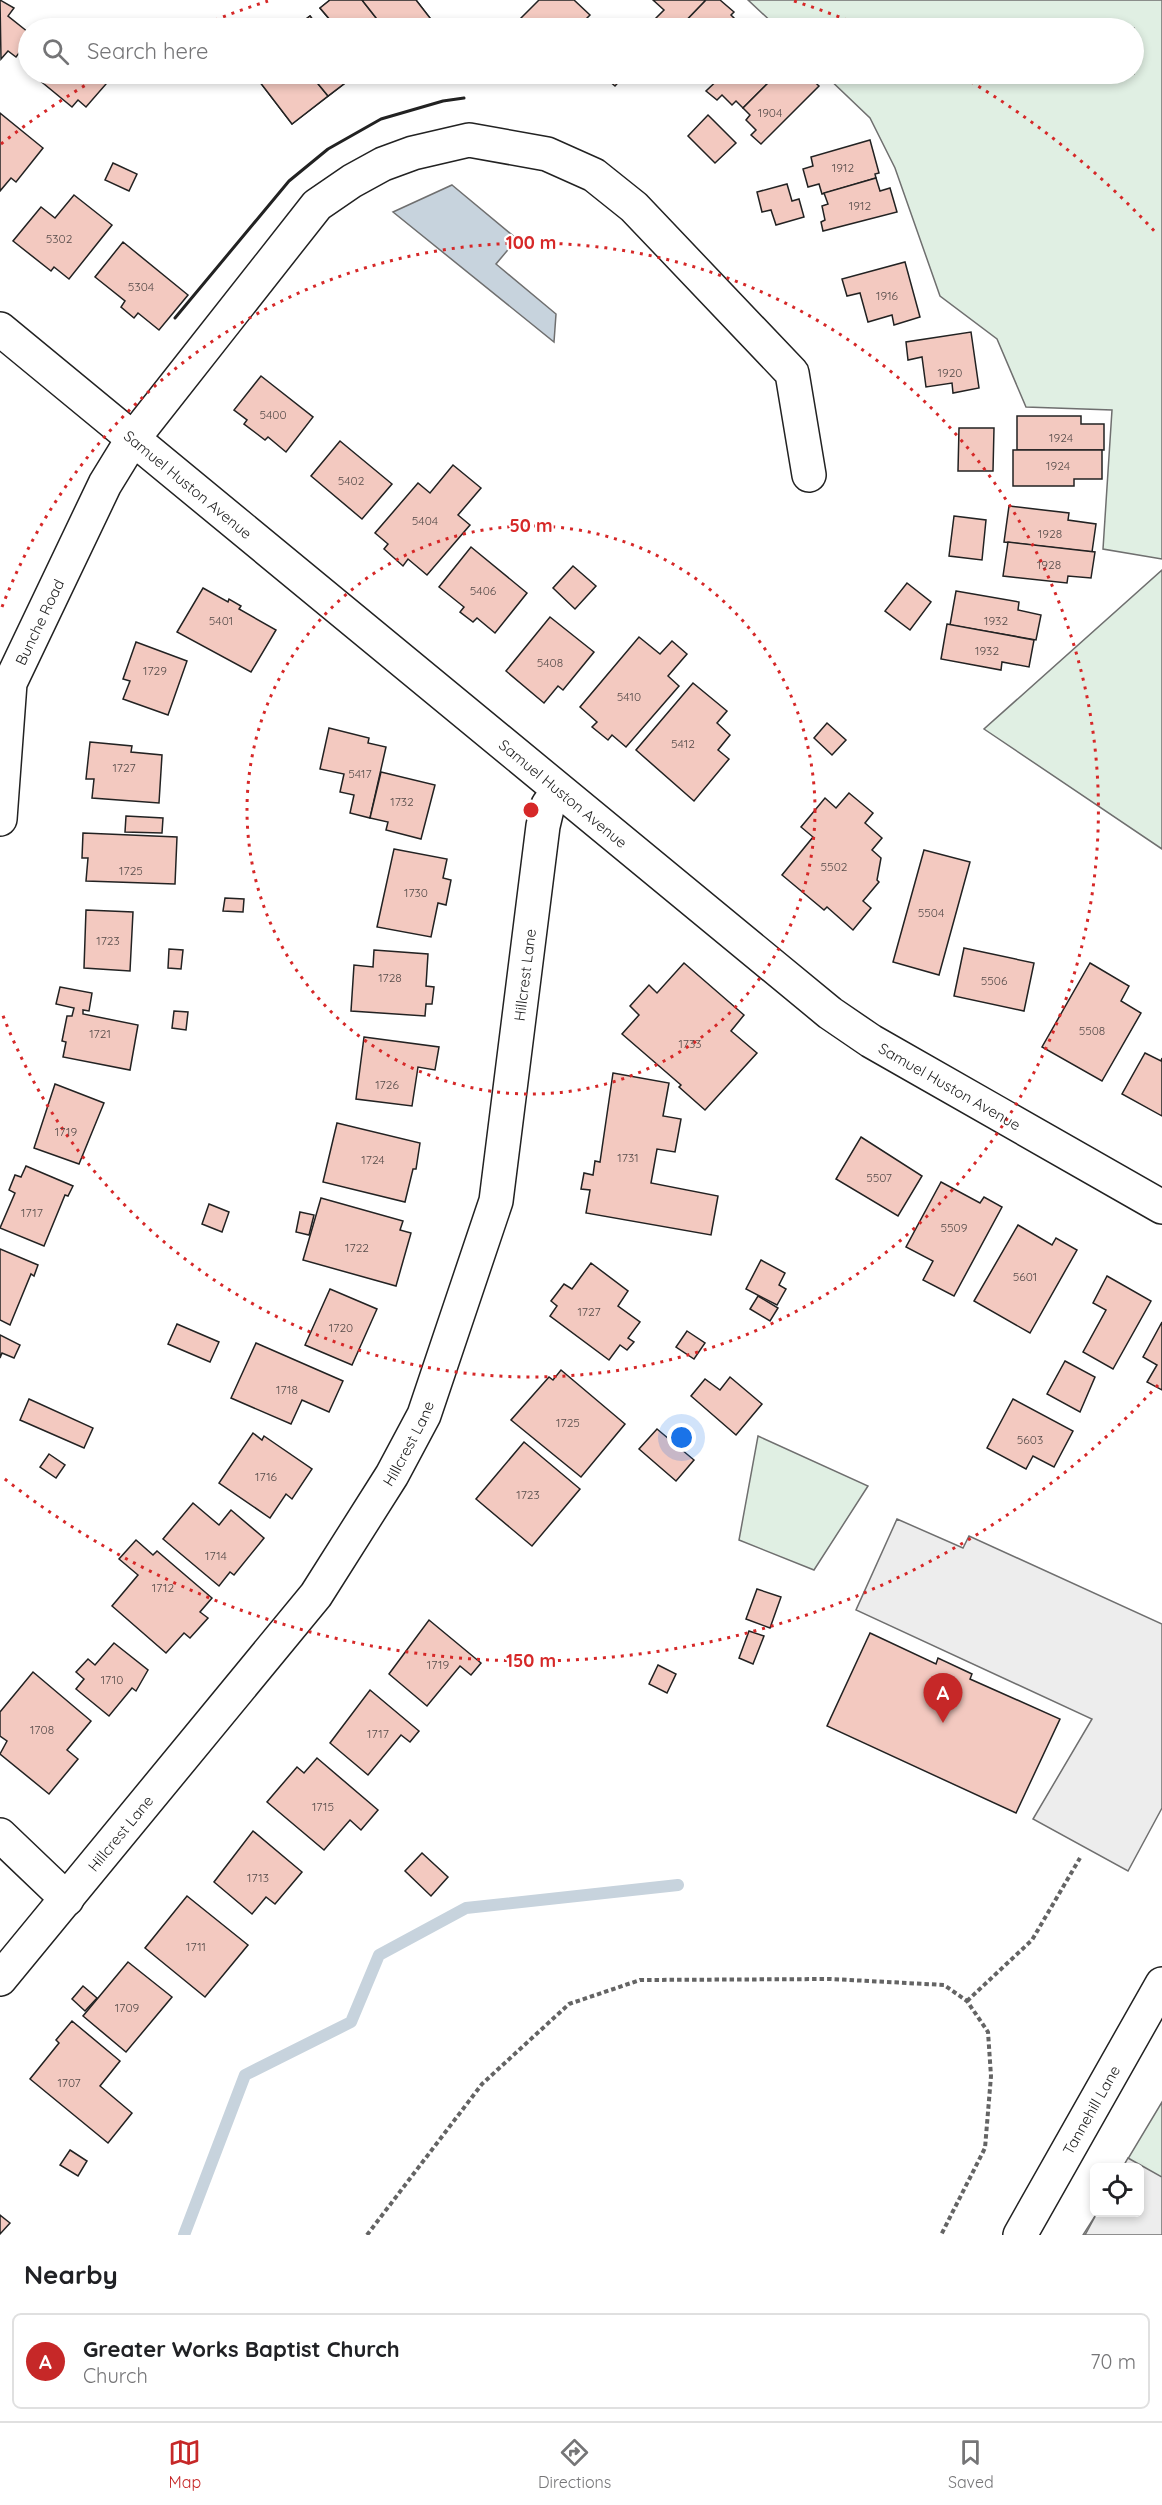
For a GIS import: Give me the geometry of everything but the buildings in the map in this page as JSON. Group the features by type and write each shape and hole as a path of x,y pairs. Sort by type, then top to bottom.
{"street":[{"name":"Bunche Road","path":"0,819 10,682 105,484 132,440 317,205 352,181 383,164 413,153 468,141 547,154 594,175 634,207 792,373 809,475"},
{"name":"Samuel Huston Avenue","path":"0,329 830,1013 871,1041 1162,1207"},
{"name":"Hillcrest Lane","path":"0,1979 316,1595 392,1475 424,1415 496,1201 542,838 548,805 558,791"},
{"path":"0,1835 67,1899"},
{"name":"Tannehill Lane","path":"1020,2235 1162,1984"}],"path":[{"path":"967,2001 1032,1940 1080,1858"},
{"path":"367,2235 482,2084 569,2004 640,1980 831,1979 944,1985 967,2001 988,2032 991,2076 985,2148 941,2235"}],"green space":[{"path":"748,0 1162,0 1162,559 1103,549 1112,410 1026,407 997,339 940,296 895,168 870,118 834,84 1144,84 1144,18 767,18"},
{"path":"1162,570 1162,849 984,729"},
{"path":"758,1436 868,1486 814,1570 739,1540"},
{"path":"1162,2102 1162,2235 1083,2235 1094,2217 1144,2217 1144,2163 1125,2163"}],"shaded area":[{"path":"452,185 517,239 496,264 556,314 554,342 393,212"},
{"path":"897,1519 963,1548 969,1536 1162,1624 1162,1808 1128,1871 1033,1819 1092,1719 856,1610"},
{"path":"1128,2158 1137,2163 1125,2163"},
{"path":"1144,2167 1162,2177 1162,2235 1085,2235 1095,2217 1144,2217"}],"waterway":[{"path":"184,2235 245,2075 351,2022 379,1955 466,1908 678,1885"}],"wall":[{"path":"175,318 289,181 328,149 381,119 443,101 464,98"}],"place":[{"name":"Greater Works Baptist Church","path":"943,1723"}]}
